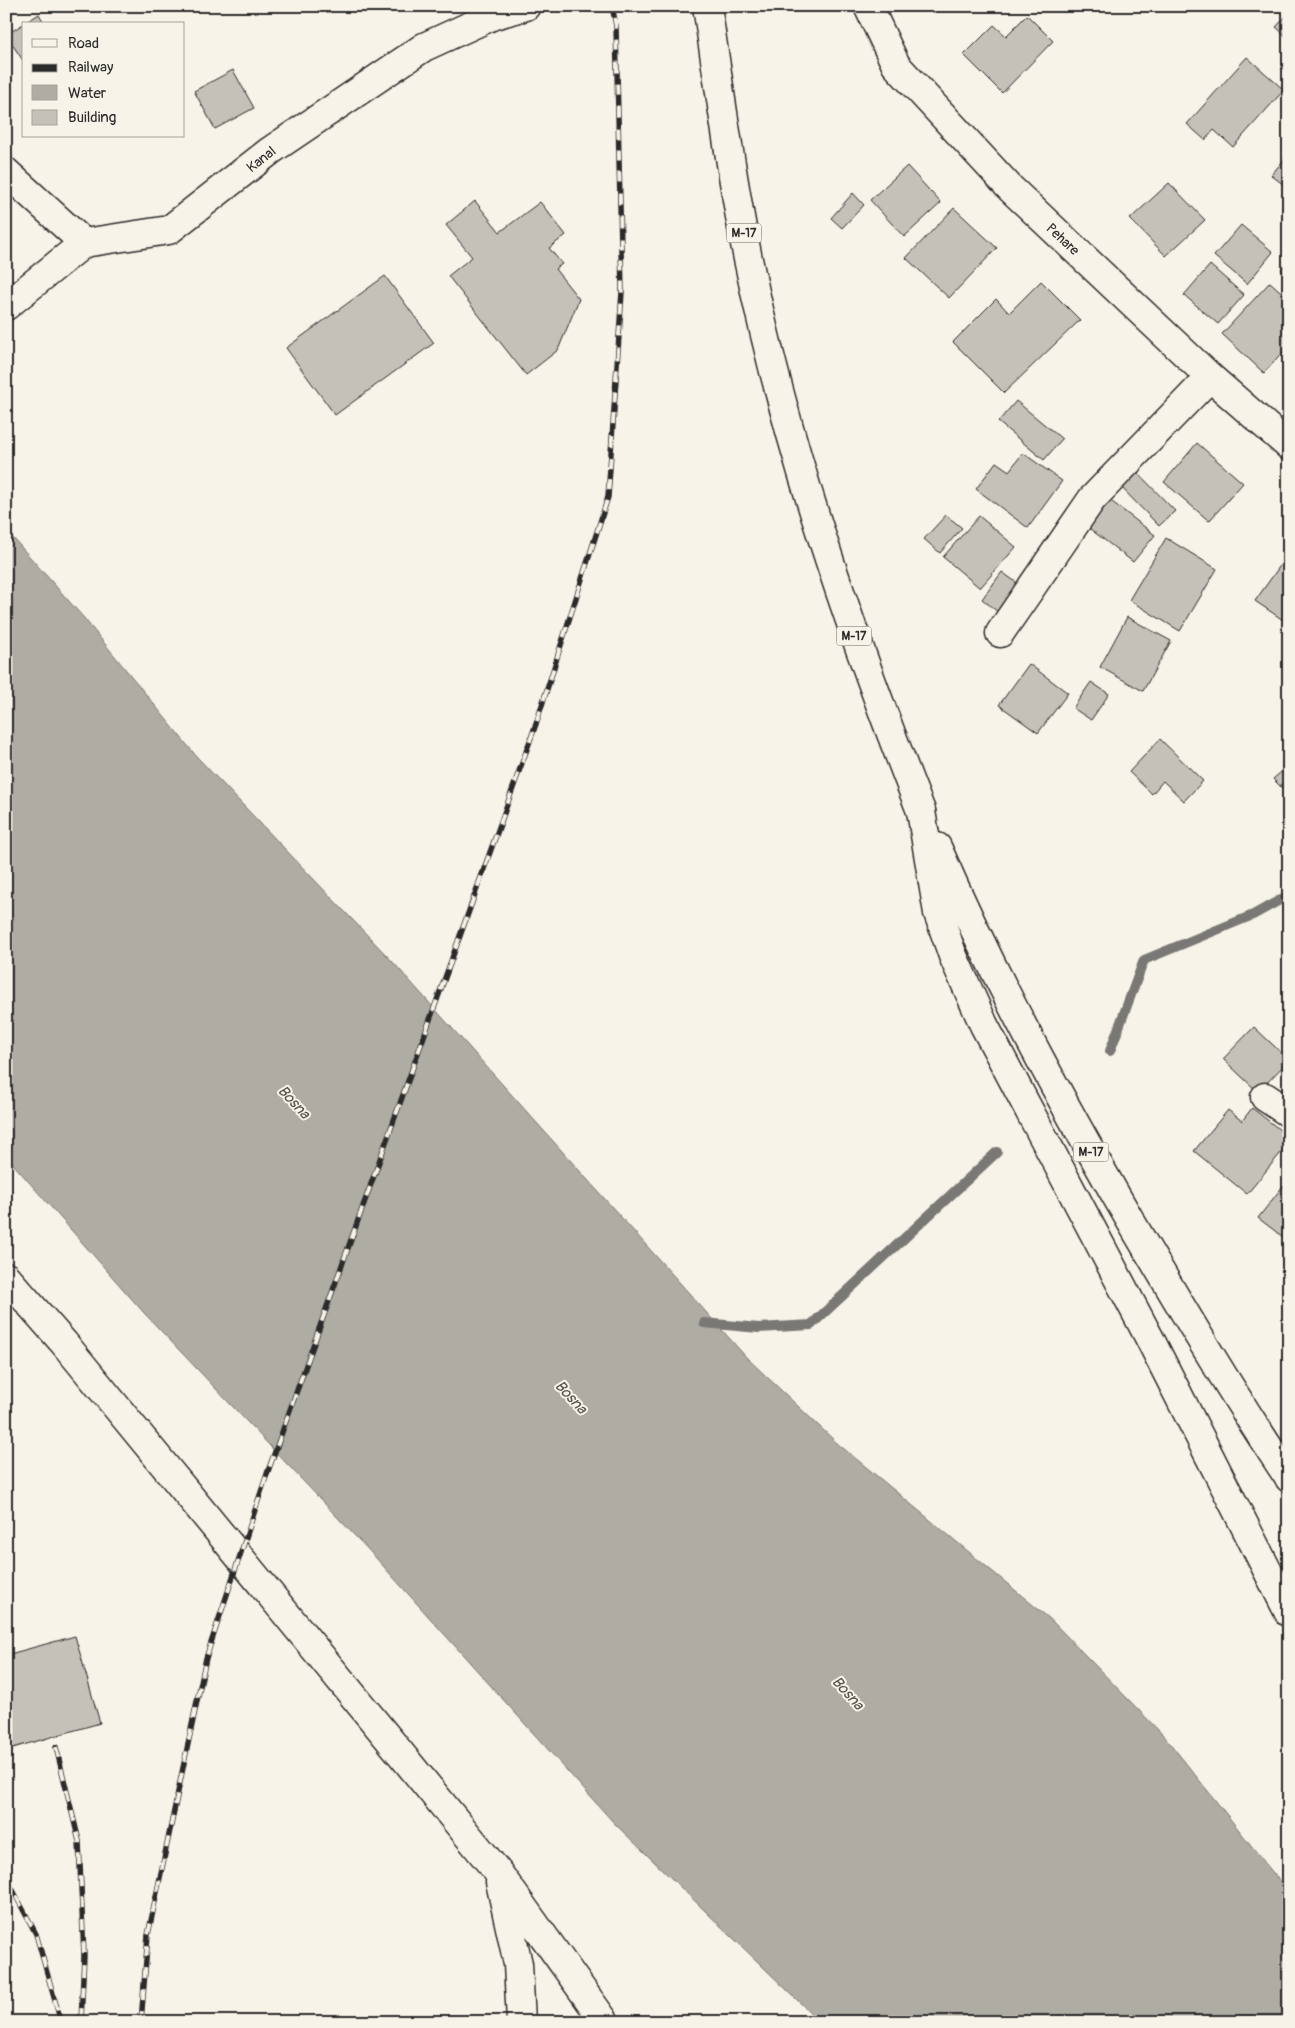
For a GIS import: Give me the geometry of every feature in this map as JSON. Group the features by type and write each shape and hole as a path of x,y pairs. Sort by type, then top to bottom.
{"main road":[{"name":"Kanal","path":"84,243 169,230 270,151 424,47 494,15 526,6"},
{"name":"M-17","path":"707,6 748,258 772,365 838,590 874,692 921,811 970,922 1016,1015 1088,1147 1170,1288 1287,1474"},
{"name":"Pehare","path":"868,6 896,66 1010,188 1210,377 1289,446"},
{"path":"6,172 84,243 6,306"},
{"path":"1000,633 1092,499 1210,377"},
{"path":"921,811 938,913 953,956 984,1025 1150,1339 1289,1613"},
{"path":"1265,1097 1289,1113"},
{"path":"6,1277 64,1343 497,1871 604,2022"},
{"path":"497,1871 518,1964 521,2022"}],"water":[{"name":"Bosna","path":"6,530 83,617 197,757 392,961 747,1358 837,1443 1050,1619 1165,1737 1289,1893 1289,2022 820,2022 614,1823 375,1557 145,1314 6,1156"}],"building":[{"path":"1289,13 1289,39 1276,27"},
{"path":"39,14 44,22 26,22"},
{"path":"1027,15 1053,41 1002,93 964,55 994,25 1006,36"},
{"path":"22,25 22,59 6,35"},
{"path":"1247,57 1284,90 1233,147 1214,130 1205,140 1187,124"},
{"path":"233,70 254,108 215,129 194,91"},
{"path":"1289,154 1289,189 1271,175"},
{"path":"907,166 941,203 904,237 870,200"},
{"path":"1169,183 1205,220 1166,256 1130,219"},
{"path":"853,193 864,205 842,228 831,218"},
{"path":"475,201 500,232 540,202 566,235 549,248 562,264 555,269 579,299 558,350 526,375 448,276 472,257 446,225"},
{"path":"954,208 997,248 949,298 906,258"},
{"path":"1241,225 1273,252 1247,284 1214,256"},
{"path":"1289,260 1289,276 1281,270"},
{"path":"1210,265 1244,295 1218,324 1184,295"},
{"path":"385,276 434,343 335,415 286,348"},
{"path":"1041,281 1080,320 1004,393 953,342 996,299 1009,313"},
{"path":"1270,282 1289,299 1289,346 1264,373 1222,334"},
{"path":"1016,401 1062,439 1044,460 998,422"},
{"path":"1197,443 1243,483 1209,521 1164,482"},
{"path":"1023,453 1062,481 1028,528 976,489 996,462 1009,471"},
{"path":"1133,468 1175,511 1159,526 1117,483"},
{"path":"1107,498 1155,535 1133,562 1085,525"},
{"path":"946,515 962,528 940,553 924,539"},
{"path":"979,516 1016,547 980,588 943,557"},
{"path":"1166,538 1217,569 1180,631 1129,600"},
{"path":"1289,553 1289,624 1255,601"},
{"path":"1002,572 1020,585 999,613 982,599"},
{"path":"1127,617 1171,641 1143,691 1100,667"},
{"path":"1029,664 1068,693 1038,733 999,705"},
{"path":"1091,682 1109,694 1091,720 1073,708"},
{"path":"1160,739 1203,781 1184,801 1163,781 1152,794 1129,772"},
{"path":"1289,765 1289,795 1273,779"},
{"path":"1254,1027 1289,1060 1258,1092 1223,1059"},
{"path":"1252,1108 1289,1137 1289,1143 1247,1194 1194,1151 1228,1110 1242,1121"},
{"path":"1283,1186 1289,1190 1289,1229 1283,1237 1258,1218"},
{"path":"75,1636 100,1723 6,1750 6,1655"}],"waterway":[{"path":"1110,1051 1144,960 1253,915 1289,895"},
{"path":"704,1323 759,1328 811,1325 997,1152"}],"railway":[{"path":"141,2022 148,1935 206,1658 267,1474 536,724 608,497 622,292 616,26 612,6"},
{"path":"56,1747 79,1841 84,1956 81,2022"},
{"path":"6,1877 36,1934 61,2022"}]}
